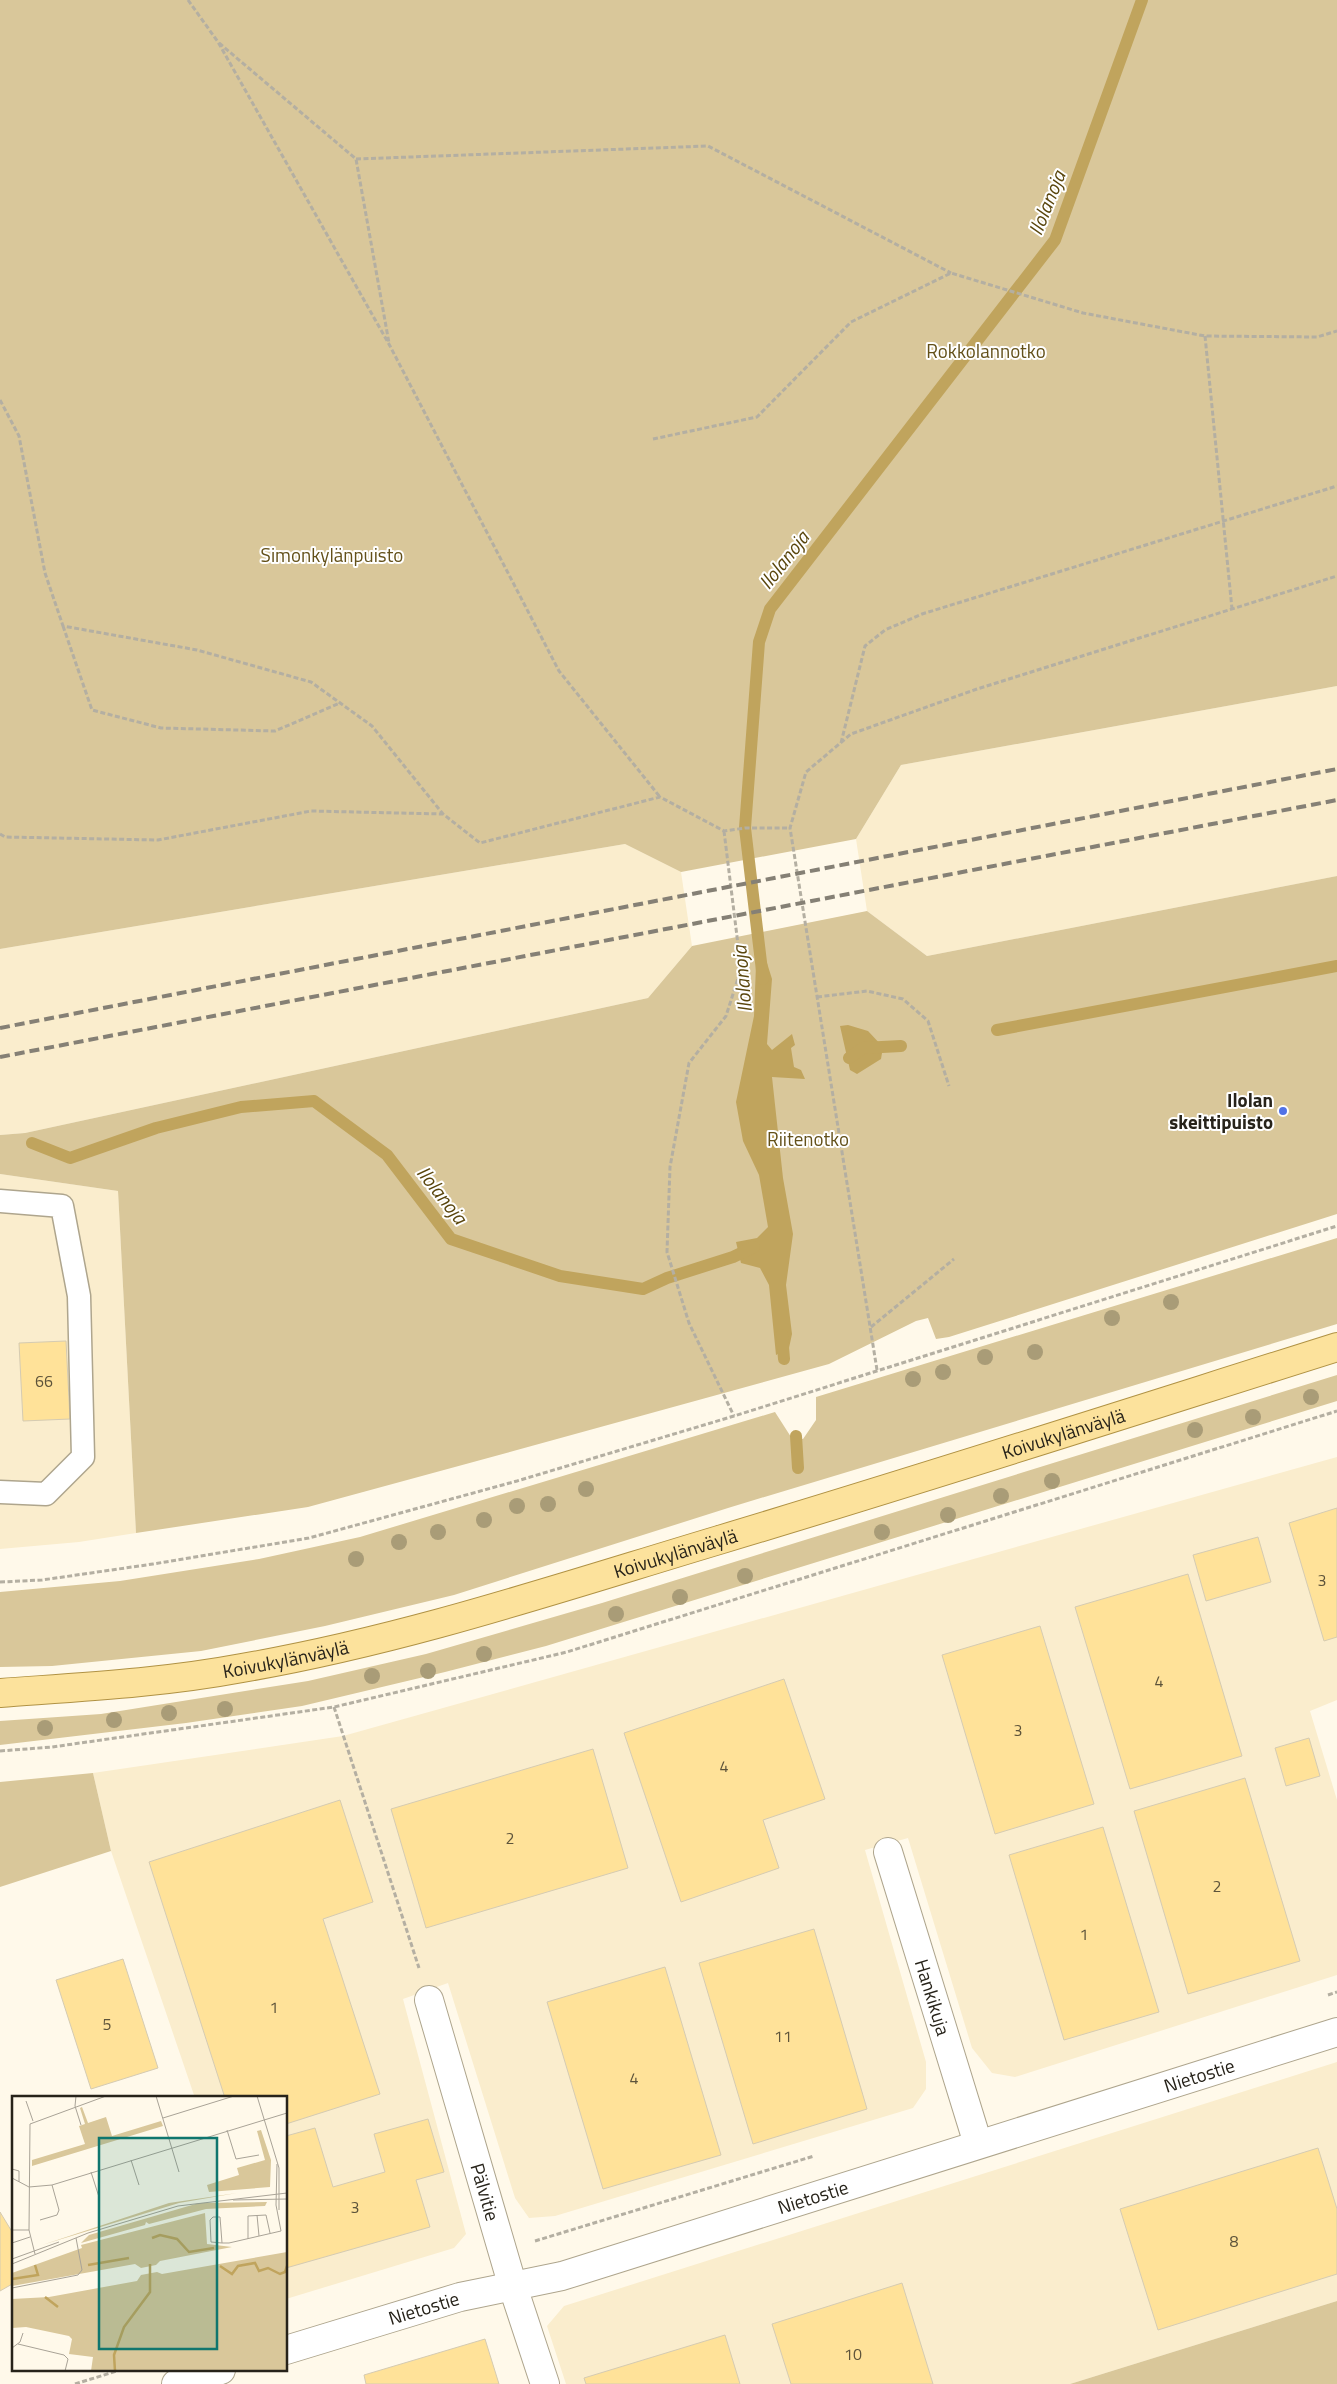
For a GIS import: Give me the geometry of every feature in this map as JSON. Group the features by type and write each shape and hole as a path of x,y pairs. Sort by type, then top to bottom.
{"main road":[{"name":"Koivukylänväylä","path":"0,1693 115,1685 241,1669 341,1648 443,1623 882,1491 1337,1347"}],"street":[{"name":"Hankikuja","path":"888,1852 978,2144"},
{"name":"Pälvitie","path":"429,2000 513,2287 545,2384"},
{"name":"Nietostie","path":"288,2349 460,2297 562,2276 1337,2032"},
{"path":"176,2384 215,2372"}],"lane":[{"path":"0,1201 62,1206 79,1296 83,1457 46,1494 0,1492"}],"path":[{"path":"188,0 218,42 390,346 559,670 660,797 724,831 745,828 790,828"},
{"path":"218,42 356,159 390,346"},
{"path":"356,159 708,146 952,273 1083,313 1205,336 1317,337 1337,331"},
{"path":"653,439 757,417 851,322 952,273"},
{"path":"1205,336 1232,609"},
{"path":"0,400 19,436 45,572 92,710 161,728 275,731 340,703"},
{"path":"840,744 865,646 885,630 922,614 1337,486"},
{"path":"877,1370 790,828 806,772 851,734 977,689 1337,576"},
{"path":"64,626 196,650 311,682 372,726 443,814 480,843 660,797"},
{"path":"0,834 5,837 158,840 311,811 443,814"},
{"path":"724,831 741,970 726,1016 690,1063 670,1167 667,1252 690,1323 734,1416"},
{"path":"817,997 867,991 902,999 928,1021 949,1086"},
{"path":"0,1582 42,1580 153,1564 308,1538 517,1481 734,1416 1337,1226"},
{"path":"870,1328 954,1259"},
{"path":"0,1751 52,1747 334,1707 568,1652 1337,1411"},
{"path":"334,1707 429,2000"},
{"path":"1328,1995 1337,1992"},
{"path":"503,2251 815,2156"},
{"path":"75,2384 114,2372"}],"shaded area":[{"path":"1337,686 1337,876 927,956 867,911 856,839 901,765"},
{"path":"625,844 681,872 692,946 648,998 25,1133 0,1135 0,949"},
{"path":"767,963 772,979 767,1044 772,1050 792,1034 795,1045 791,1048 794,1067 801,1070 805,1079 772,1077 783,1178 793,1234 786,1285 792,1334 789,1348 776,1355 769,1285 760,1268 741,1263 736,1242 757,1238 768,1227 759,1175 743,1141 736,1102 754,1016 756,965"},
{"path":"848,1025 868,1031 883,1047 881,1059 857,1074 850,1070 840,1026"},
{"path":"0,1174 118,1191 136,1533 79,1542 0,1549"},
{"path":"1337,1457 1337,1700 1310,1711 1337,1800 1337,1975 1015,2077 992,2073 972,2048 908,1838 865,1850 926,2062 926,2089 913,2108 555,2216 529,2218 515,2198 448,1983 403,1999 466,2234 454,2248 288,2298 288,2096 194,2096 111,1851 93,1773 343,1736"},
{"path":"1337,2062 1337,2301 1070,2384 566,2384 547,2326 564,2306"}],"green space":[{"path":"0,0 1337,0 1337,686 901,765 856,839 681,872 625,844 0,949"},
{"name":"Riitenotko","path":"1337,876 1337,1214 949,1337 936,1339 928,1318 916,1321 829,1364 308,1507 136,1533 118,1191 0,1174 0,1135 25,1133 648,998 692,946 867,911 927,956"},
{"path":"1337,1238 1337,1324 728,1508 454,1595 325,1626 201,1651 52,1666 0,1667 0,1592 120,1581 259,1559 360,1537 775,1412 791,1437 803,1439 816,1420 816,1397"},
{"path":"1337,1375 1337,1401 546,1646 302,1706 186,1723 0,1745 0,1721 101,1714 308,1681 426,1654 602,1603"},
{"path":"93,1773 111,1851 0,1887 0,1782"},
{"path":"1337,2301 1337,2384 1070,2384"}],"building":[{"path":"66,1341 70,1419 23,1421 19,1343"},
{"path":"1337,1508 1337,1637 1324,1641 1289,1523"},
{"path":"1258,1537 1271,1582 1206,1601 1193,1555"},
{"path":"1188,1574 1242,1756 1130,1789 1075,1607"},
{"path":"1040,1626 1094,1804 995,1834 942,1655"},
{"path":"784,1679 825,1799 763,1820 779,1868 681,1902 624,1733"},
{"path":"1309,1738 1320,1776 1286,1786 1275,1748"},
{"path":"593,1749 628,1868 426,1928 391,1809"},
{"path":"1245,1778 1300,1961 1188,1994 1134,1811"},
{"path":"340,1800 373,1902 323,1919 380,2094 288,2123 288,2096 224,2096 149,1862"},
{"path":"1103,1827 1159,2012 1064,2040 1009,1855"},
{"path":"814,1929 867,2109 753,2144 699,1963"},
{"path":"123,1959 158,2068 91,2089 56,1980"},
{"path":"665,1967 721,2155 603,2189 547,2002"},
{"path":"428,2119 444,2172 416,2180 430,2227 288,2267 288,2135 315,2128 333,2187 385,2172 374,2134"},
{"path":"1318,2148 1337,2209 1337,2274 1158,2330 1120,2209"},
{"path":"0,2212 12,2232 12,2284 0,2291"},
{"path":"902,2283 933,2384 791,2384 772,2324"},
{"path":"725,2335 740,2384 586,2384 584,2378"},
{"path":"485,2339 499,2384 366,2384 364,2375"}],"waterway":[{"name":"Ilolanoja","path":"763,979 745,828 759,642 770,609 1055,240 1142,0"},
{"path":"997,1030 1337,966"},
{"path":"849,1058 863,1048 901,1046"},
{"name":"Ilolanoja","path":"32,1143 70,1158 156,1128 241,1107 314,1101 387,1155 451,1239 560,1276 643,1289 667,1278 733,1257 754,1247"},
{"path":"782,1335 784,1359"},
{"path":"796,1436 798,1468"}],"railway":[{"path":"0,1028 1337,769"},
{"path":"0,1057 1337,800"}],"place":[{"name":"Ilolan skeittipuisto","path":"1283,1111"}],"park label":[{"name":"Rokkolannotko","path":"986,351"},
{"name":"Simonkylänpuisto","path":"332,555"}]}
